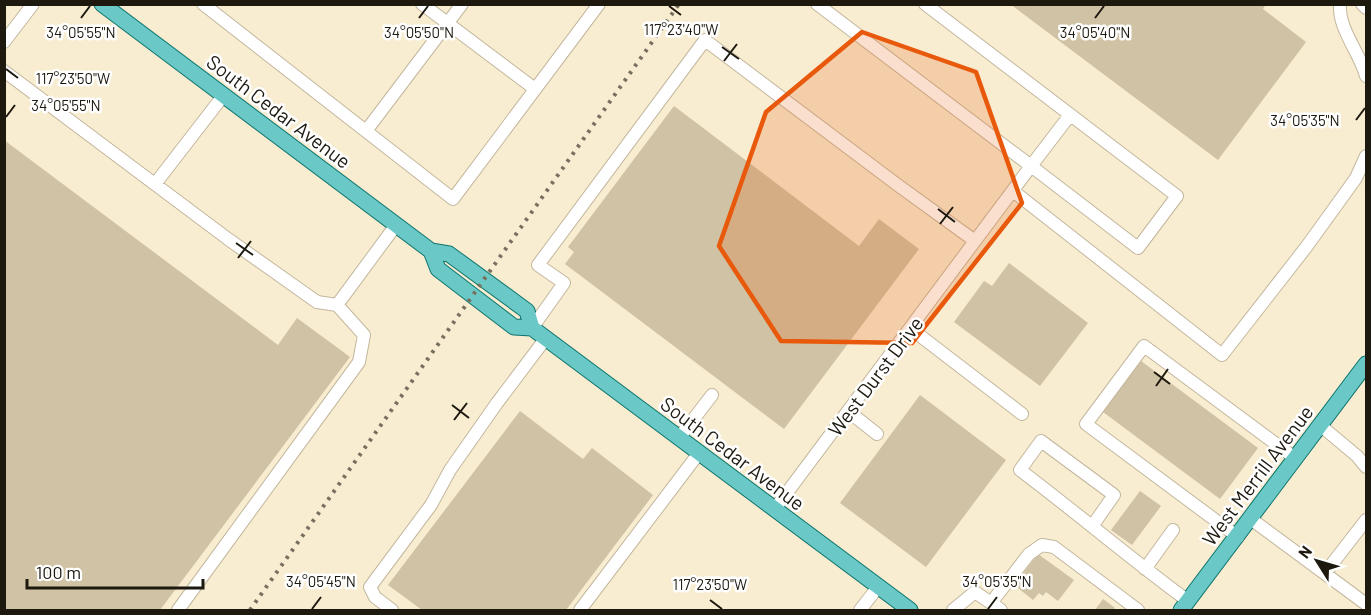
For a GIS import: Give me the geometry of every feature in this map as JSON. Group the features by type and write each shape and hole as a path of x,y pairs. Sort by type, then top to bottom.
{"main road":[{"name":"South Cedar Avenue","path":"102,4 430,251 449,254 518,305 526,311 532,328 910,610"},
{"name":"West Merrill Avenue","path":"1184,606 1366,364"}],"street":[{"path":"4,42 33,4"},
{"path":"203,4 453,199 599,4"},
{"path":"422,4 536,89"},
{"path":"366,131 462,4"},
{"path":"817,4 1138,248 1177,196 926,4"},
{"path":"1340,4 1339,10 1346,30 1366,76"},
{"path":"1362,4 1366,8"},
{"path":"532,328 564,283 538,265 705,40 975,241"},
{"path":"4,71 228,239 318,302 337,305 364,335 359,362 178,610"},
{"path":"155,184 223,96"},
{"name":"West Durst Drive","path":"774,510 1070,115"},
{"path":"1013,192 1222,355 1350,187 1366,156"},
{"path":"337,305 396,225"},
{"path":"910,328 1022,414"},
{"path":"392,610 375,597 370,587 431,505 450,470 496,403 546,338"},
{"path":"1238,537 1086,424 1144,346 1295,458"},
{"path":"680,438 712,395"},
{"path":"848,411 877,434"},
{"path":"1320,425 1357,456 1366,467"},
{"path":"1093,525 1113,495 1041,441 1020,470 1093,525 1184,606"},
{"path":"580,610 699,453"},
{"path":"1251,519 1366,604"},
{"path":"1324,573 1366,520"},
{"path":"1144,569 1173,530"},
{"path":"953,610 975,592 996,607 1029,554 1042,544 1054,547 1133,609"},
{"path":"860,610 878,587"}],"highlighted area":[{"path":"862,32 976,72 1022,203 912,343 781,341 719,246 766,112"}],"building":[{"path":"1010,4 1266,4 1263,9 1306,42 1218,160"},
{"path":"674,106 859,246 879,219 919,249 784,429 565,264 574,252 568,247"},
{"path":"4,140 278,345 297,318 350,357 160,610 8,610 4,608"},
{"path":"1009,263 1088,323 1040,386 954,322 984,281 992,286"},
{"path":"1141,361 1258,448 1220,499 1103,412"},
{"path":"920,395 1006,460 926,567 840,503"},
{"path":"520,411 583,459 592,448 653,495 566,610 422,610 388,585"},
{"path":"1140,491 1161,506 1132,545 1111,530"},
{"path":"1038,554 1074,580 1058,601 1046,592 1043,596 1039,593 1033,600 1014,585"},
{"path":"1103,599 1115,608 1095,610"}],"railway":[{"path":"250,610 679,4"}]}
